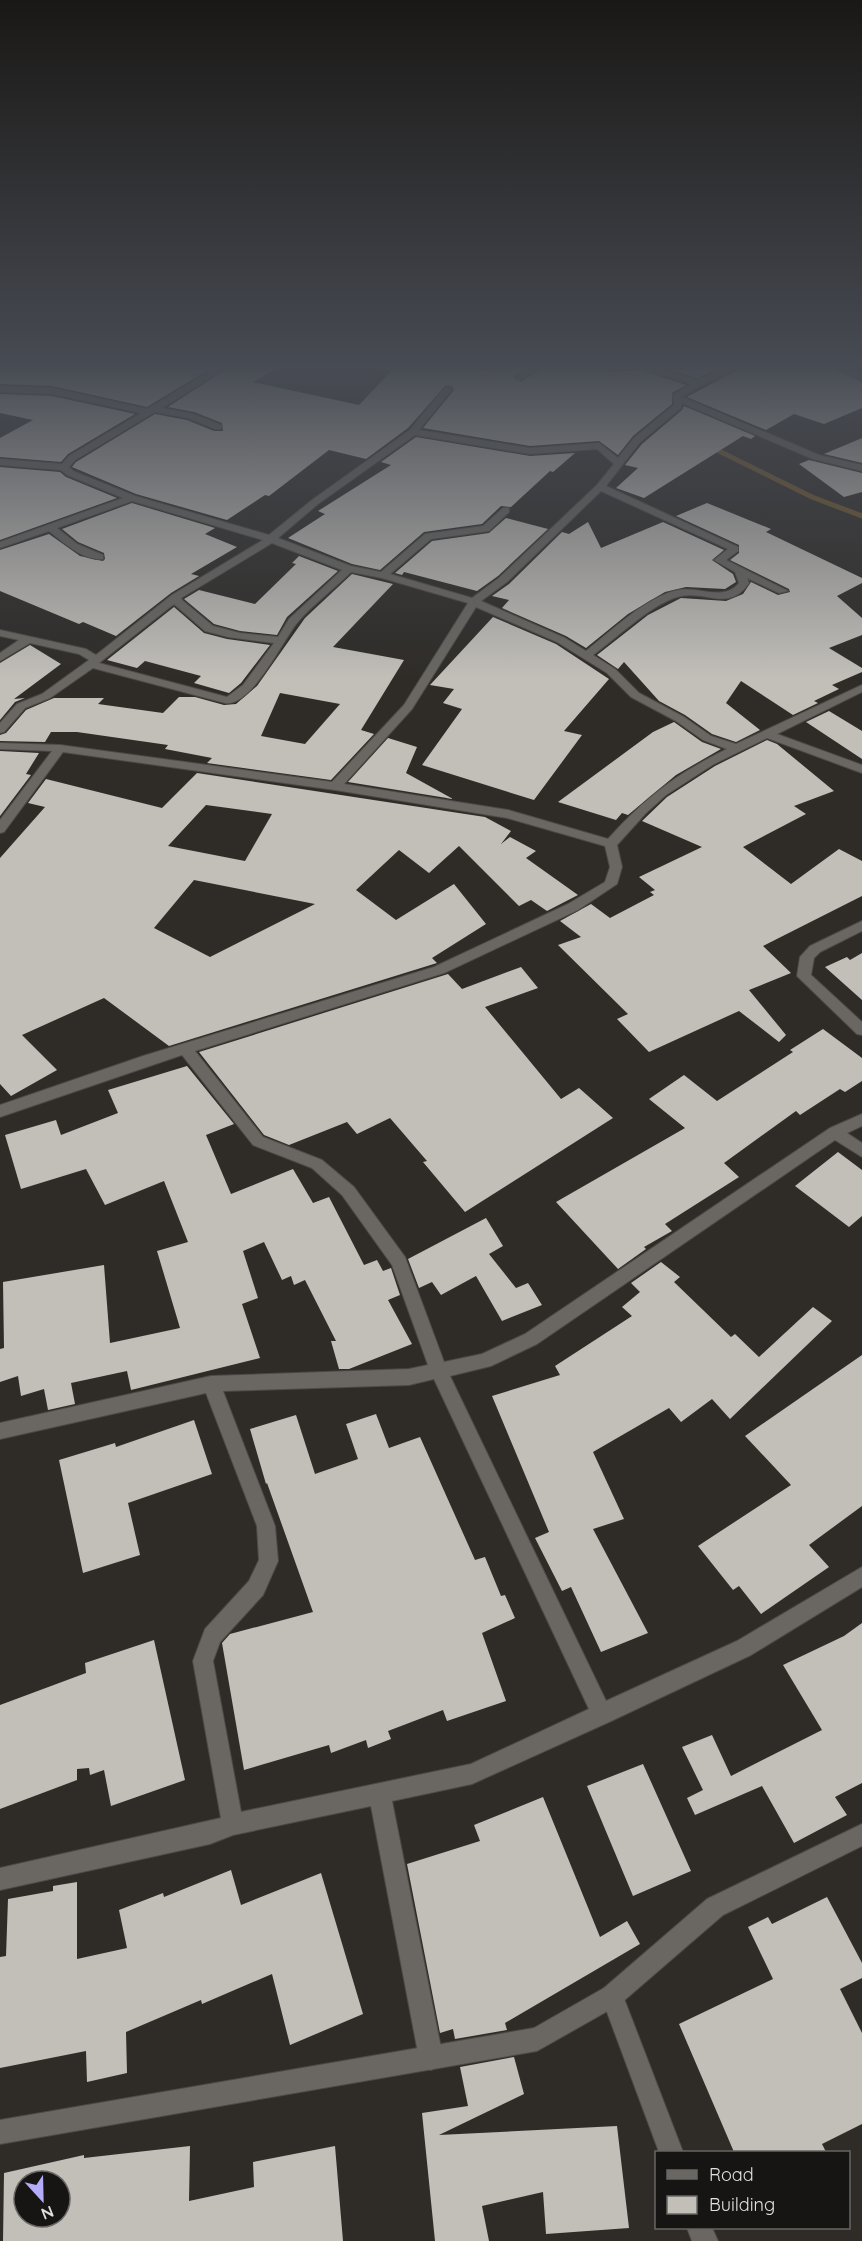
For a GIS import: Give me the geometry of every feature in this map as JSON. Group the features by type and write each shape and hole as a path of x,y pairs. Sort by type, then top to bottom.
{"street":[{"path":"67,470 132,498 271,539 349,569 383,575 474,602 561,640 611,671 635,695 680,719 707,738 736,748"},
{"path":"0,729 21,706 46,696 93,663 176,597 271,539 315,502 363,470"},
{"path":"335,786 408,707 474,602 503,580 600,487 613,470"},
{"path":"600,487 735,549 719,560 783,591"},
{"path":"0,544 132,498"},
{"path":"383,575 428,536 486,529 506,510"},
{"path":"51,528 74,546 99,557"},
{"path":"0,633 82,651 88,653 93,663 229,701 247,687 293,621 349,569"},
{"path":"586,656 648,610 677,594 690,592 723,596 735,592 744,583 740,571"},
{"path":"176,597 178,603 188,609 204,626 252,638 281,640"},
{"path":"0,658 27,640"},
{"path":"611,844 662,792 736,748 831,706 862,688"},
{"path":"767,734 862,769"},
{"path":"0,746 60,748 335,786 508,814 611,844"},
{"path":"0,830 60,748"},
{"path":"0,1111 186,1048 439,970 573,907 611,884 616,867 611,844"},
{"path":"862,925 815,949 807,957 804,976 862,1030"},
{"path":"186,1048 258,1141 317,1164 348,1191 399,1262 439,1372 602,1715"},
{"path":"0,1431 211,1384 386,1378 439,1372 485,1360 531,1339 835,1132 862,1120"},
{"path":"835,1132 862,1151"},
{"path":"211,1384 266,1526 269,1561 256,1588 212,1636 203,1661 233,1824"},
{"path":"0,1879 210,1833 233,1824 472,1774 744,1648 862,1576"},
{"path":"380,1795 431,2058"},
{"path":"0,2132 537,2039 612,1996 715,1907 862,1835"},
{"path":"612,1996 671,2151"}],"building":[{"path":"0,470 60,472 66,477 117,498 0,540"},
{"path":"78,470 303,470 269,496 265,495 227,520 136,494"},
{"path":"384,470 556,470 550,471 511,507 501,506 482,524 424,532 380,570 352,564 288,538 325,514 318,511"},
{"path":"636,470 689,470 644,498 616,488"},
{"path":"807,470 848,470 862,473 862,492 844,497"},
{"path":"132,503 215,528 205,534 237,547 191,574 199,576 171,593 116,636 83,622 79,624 0,591 0,550 49,534 80,556 103,561 104,553 78,542 62,529"},
{"path":"707,503 771,529 766,532 862,578 862,583 837,596 862,618 862,635 829,648 862,668 862,672 832,685 839,689 814,701 818,703 793,715 741,681 726,703 760,730 736,742 712,734 685,715 659,701 624,662 618,669 597,655 648,615 681,598 726,601 743,594 751,582 778,595 790,592 789,589 730,560 739,553 739,545 676,516"},
{"path":"506,518 548,529 498,576 477,591 404,572 402,575 395,573 432,541 489,533"},
{"path":"588,522 601,548 663,522 724,550 712,560 733,574 736,582 725,589 686,587 665,592 628,614 586,648 566,636 502,608 509,600 492,596 509,584 562,532 569,534"},
{"path":"299,556 338,571 287,617 277,635 240,631 214,624 184,599 199,590 255,604 296,564 292,563"},
{"path":"352,574 393,584 333,647 404,660 361,730 374,734 331,780 207,763 212,758 165,749 168,745 77,732 51,732 45,742 0,741 0,735 6,733 26,710 54,698 104,698 98,704 163,713 179,697 195,697 224,705 236,704 257,686 305,618","holes":["280,693 340,704 305,744 261,736"]},
{"path":"174,607 204,633 270,645 241,683 229,693 194,683 201,676 145,661 137,668 107,660"},
{"path":"493,617 556,644 609,679 564,731 582,735 534,800 422,765 462,709 443,703 454,689 430,685"},
{"path":"30,645 61,664 14,699 25,698 15,702 0,720 0,663"},
{"path":"829,711 862,731 862,759 806,722"},
{"path":"674,722 702,742 721,749 676,775 628,815 622,813 616,820 558,802 653,732"},
{"path":"388,738 417,747 406,773 453,799 348,782"},
{"path":"767,740 777,744 834,791 794,806 806,814 743,847 791,884 839,849 862,861 862,896 763,946 791,973 749,990 786,1035 779,1042 739,1011 649,1052 617,1019 628,1014 558,945 581,937 560,921 591,904 610,918 654,895 650,892 655,890 639,877 702,847 642,821 667,797 715,766"},
{"path":"0,751 39,753 26,774 31,775 0,816"},
{"path":"197,773 485,817 511,831 501,844 510,837 536,851 526,858 578,895 547,911 531,900 519,906 459,846 429,873 399,850 356,890 396,920 454,884 486,924 432,958 437,963 169,1046 104,998 22,1035 57,1070 11,1096 0,1084 0,858 45,807 28,803 46,779 162,808","holes":["206,805 272,814 245,861 168,846","194,880 315,904 210,957 154,928"]},
{"path":"862,953 862,1000 825,967 847,957 850,960"},
{"path":"521,967 538,988 485,1007 561,1099 579,1088 613,1118 465,1212 423,1162 427,1161 390,1118 357,1134 347,1122 289,1145 264,1135 199,1052 448,974 462,989"},
{"path":"823,1029 862,1058 862,1081 845,1092 840,1089 800,1115 796,1111 724,1163 739,1177 665,1224 672,1231 644,1247 646,1249 618,1269 556,1202 685,1128 649,1099 684,1075 717,1101 793,1052 790,1050"},
{"path":"187,1066 234,1124 206,1135 231,1194 293,1169 313,1203 329,1197 364,1265 377,1260 383,1271 391,1268 400,1295 388,1300 412,1344 349,1369 339,1369 331,1341 336,1341 305,1280 294,1285 291,1276 282,1280 264,1242 243,1251 258,1298 242,1304 260,1358 131,1390 127,1371 71,1383 75,1404 48,1410 44,1389 21,1396 18,1376 0,1382 0,1349 4,1348 3,1282 104,1265 110,1343 180,1328 157,1251 188,1242 164,1181 105,1205 86,1169 21,1189 5,1135 56,1120 61,1135 118,1113 108,1090"},
{"path":"838,1152 862,1170 862,1216 849,1227 795,1186"},
{"path":"486,1218 503,1246 489,1254 516,1288 528,1283 542,1305 502,1321 476,1276 441,1295 432,1282 419,1288 408,1259"},
{"path":"661,1262 680,1277 674,1282 731,1337 735,1334 759,1357 813,1307 832,1321 730,1419 712,1399 681,1422 669,1408 593,1452 624,1519 593,1529 648,1633 601,1652 571,1587 562,1591 535,1538 549,1532 492,1396 560,1375 555,1366 632,1316 622,1307 640,1292 631,1283"},
{"path":"862,1355 862,1506 809,1545 829,1567 761,1614 739,1586 733,1590 698,1546 791,1485 745,1436"},
{"path":"376,1414 389,1448 420,1437 475,1560 485,1557 501,1596 505,1595 515,1618 482,1633 506,1701 447,1721 443,1710 388,1731 391,1739 368,1748 366,1740 331,1753 329,1745 244,1770 222,1643 230,1634 313,1612 266,1484 250,1429 296,1415 315,1474 358,1459 346,1424"},
{"path":"194,1420 212,1474 128,1503 140,1555 83,1573 59,1460 115,1443 116,1447"},
{"path":"862,1623 862,1783 835,1797 847,1815 794,1843 762,1786 695,1815 687,1798 703,1790 682,1747 712,1735 731,1776 822,1730 783,1665 844,1636"},
{"path":"154,1640 185,1780 111,1806 104,1770 90,1775 89,1768 77,1769 77,1780 0,1809 0,1705 86,1673 85,1663"},
{"path":"643,1764 691,1871 633,1896 587,1786"},
{"path":"543,1797 600,1937 627,1921 640,1944 505,2023 507,2030 455,2039 453,2029 440,2033 407,1864 480,1841 474,1825"},
{"path":"231,1870 241,1905 321,1873 363,2014 290,2045 272,1974 202,2004 201,2000 126,2032 127,2073 87,2082 86,2051 0,2068 0,1957 6,1956 8,1899 53,1891 53,1886 77,1882 77,1959 127,1948 119,1910 163,1893 164,1897"},
{"path":"827,1897 862,1963 862,1978 840,1989 862,2033 862,2124 822,2144 826,2151 734,2151 679,2024 773,1979 748,1927 768,1917 772,1924"},
{"path":"514,2057 524,2094 439,2135 617,2126 629,2228 546,2234 543,2192 482,2206 489,2241 435,2241 422,2113 468,2106 460,2067"},
{"path":"190,2146 189,2201 254,2187 253,2162 335,2146 343,2241 3,2241 4,2173 12,2171 12,2229 72,2229 72,2169 22,2169 84,2155 84,2158"}],"waterway":[{"path":"757,470 812,497 862,516"}]}
